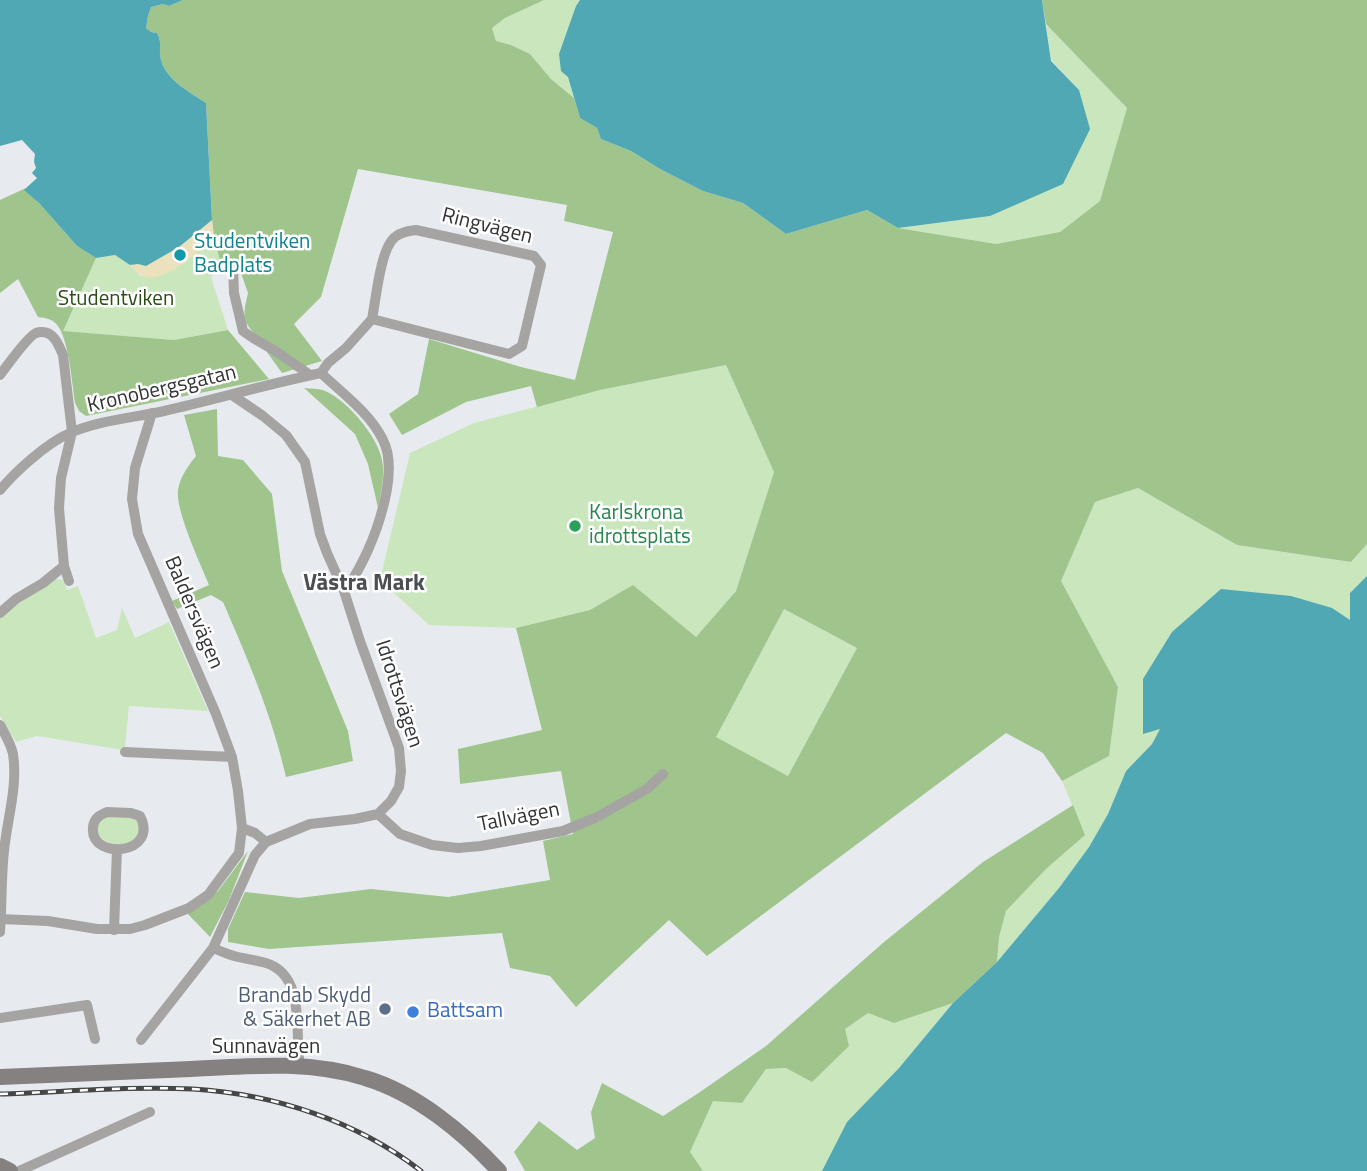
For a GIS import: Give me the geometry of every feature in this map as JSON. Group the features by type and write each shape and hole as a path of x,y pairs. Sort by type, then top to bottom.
{"main road":[{"name":"Sunnavägen","path":"0,1077 300,1066 336,1070 368,1079 431,1111 455,1129 499,1171"},
{"path":"0,1166 10,1171"}],"street":[{"name":"Ringvägen","path":"416,230 534,256 541,265 522,346 509,354 372,319 385,249 394,238 404,232 416,230"},
{"path":"233,267 234,293 243,331 315,374 362,412 385,442 388,466 386,498 377,528 352,582 344,591"},
{"path":"315,374 346,348 372,319"},
{"path":"0,375 36,333 45,332 58,344 62,355 72,432 61,478 59,508 64,566 69,581"},
{"name":"Kronobergsgatan","path":"0,490 50,443 72,432 100,423 315,374"},
{"name":"Idrottsvägen","path":"232,395 286,435 305,462 320,534 344,591 399,748 399,787 391,801 378,814"},
{"name":"Baldersvägen","path":"152,413 135,468 132,499 138,534 232,757 243,828"},
{"path":"0,613 64,566"},
{"path":"0,596 10,604"},
{"path":"0,725 9,743 13,763 13,790 3,843 0,932"},
{"path":"125,752 232,757"},
{"name":"Tallvägen","path":"378,814 400,834 432,845 458,848 481,846 563,831 595,818 647,789 663,774"},
{"path":"107,812 140,816 144,823 137,845 117,849 101,845 95,839 93,822 99,815 107,812"},
{"path":"141,1040 214,948 255,855 266,842 310,824 378,814"},
{"path":"0,918 114,930 145,925 189,908 208,895 239,853 243,828 266,842"},
{"path":"114,930 117,849"},
{"path":"214,948 233,956 266,963 278,968 286,977 295,998 300,1066"},
{"path":"0,1018 87,1005 95,1040"},
{"path":"19,1171 150,1111"}],"green space":[{"path":"183,0 544,0 505,18 492,28 496,41 530,54 551,79 574,98 580,118 597,128 601,139 631,151 703,191 743,203 786,234 867,210 898,228 996,244 1060,232 1100,201 1127,108 1046,24 1042,0 1367,0 1367,544 1351,562 1237,545 1138,488 1095,502 1061,581 1118,687 1109,756 1062,781 1043,753 1006,733 707,956 669,920 576,1007 550,976 510,968 502,933 269,949 228,942 228,929 245,892 299,898 371,889 448,897 550,880 543,841 573,834 561,771 460,784 458,749 542,730 516,628 590,610 633,585 696,637 736,591 774,472 726,365 600,390 537,407 531,386 466,402 402,435 389,414 418,394 429,339 575,380 613,232 564,221 567,205 358,169 321,297 294,324 322,361 282,373 244,320 248,293 241,273 230,260 221,265 212,220 206,103 168,74 161,60 157,33 146,28 151,7 163,4 169,6","holes":["784,609 857,648 788,776 716,737"]},
{"path":"544,0 580,0 576,6 568,77 574,98 551,79 530,54 496,41 492,28 505,18"},
{"path":"1046,24 1127,108 1100,201 1060,232 996,244 898,228 990,216 1079,90 1051,60"},
{"path":"26,188 77,246 96,258 63,331 174,340 228,330 269,379 86,416 79,411 75,403 67,352 58,326 52,320 38,317 18,279 0,293 0,200"},
{"name":"Studentviken","path":"214,237 221,265 211,277 228,330 174,340 62,331 96,258 115,255 141,276 185,262"},
{"name":"Karlskrona idrottsplats","path":"726,365 774,472 736,591 696,637 633,586 590,610 516,628 429,625 380,580 410,453 474,423 600,390"},
{"path":"304,388 323,390 334,396 352,411 368,430 383,466 378,508 368,464 355,434"},
{"path":"217,409 218,456 243,460 272,494 282,571 348,731 353,761 286,777 267,710 223,602 211,595 177,609 172,601 209,585 184,524 178,490 182,476 196,456 184,415"},
{"path":"1138,488 1237,545 1351,562 1367,544 1367,576 1350,593 1351,621 1144,710 1143,733 1161,728 1152,744 1126,771 1108,814 1089,847 1059,888 997,962 999,937 1006,911 1046,869 1085,835 1062,781 1109,756 1118,687 1060,581 1095,502"},
{"path":"55,579 63,580 67,590 78,586 96,638 117,630 122,608 135,638 169,622 208,711 129,706 123,750 37,736 16,742 0,716 0,618"},
{"path":"784,609 857,648 788,776 715,737"},
{"path":"1073,805 1085,835 1046,869 1006,911 999,937 997,962 953,1003 894,1023 868,1013 845,1029 849,1046 812,1082 786,1068 766,1069 742,1103 713,1101 690,1152 703,1171 525,1171 514,1152 539,1121 577,1150 595,1138 591,1112 602,1083 663,1116 766,1046 884,942 983,862"},
{"path":"107,815 135,817 140,828 137,837 117,845 96,835 98,820"},
{"path":"248,851 229,900 210,937 187,913 218,891"},
{"path":"953,1003 899,1068 847,1123 822,1171 703,1171 690,1152 713,1100 742,1103 766,1069 786,1068 868,1013 894,1023"}],"sand":[{"name":"Studentviken Badplats","path":"212,220 214,237 171,271 152,277 141,275 130,265 164,254"}],"water":[{"path":"0,0 183,0 169,6 163,4 151,7 146,28 157,33 161,60 168,74 206,103 212,220 179,247 146,266 130,265 115,255 96,258 77,246 24,190 37,178 32,173 36,168 35,154 22,140 0,146"},
{"path":"580,0 1042,0 1051,61 1079,90 1090,129 1063,184 990,216 898,228 867,210 786,234 743,203 703,191 631,151 601,139 597,128 580,118 568,77 561,71 559,54"},
{"path":"1367,576 1367,1171 822,1171 847,1122 899,1068 953,1003 997,962 1059,888 1089,847 1108,814 1126,771 1152,744 1160,729 1143,734 1143,679 1172,632 1221,589 1291,596 1332,608 1350,620 1350,593"}],"railway":[{"path":"0,1094 169,1088 254,1097 284,1104 342,1124 396,1153 421,1171"}],"place":[{"name":"Studentviken Badplats","path":"180,255"},
{"name":"Karlskrona idrottsplats","path":"575,526"},
{"name":"Brandab Skydd & Säkerhet AB","path":"385,1009"},
{"name":"Battsam","path":"413,1012"}],"district":[{"name":"Västra Mark","path":"364,584"}]}
